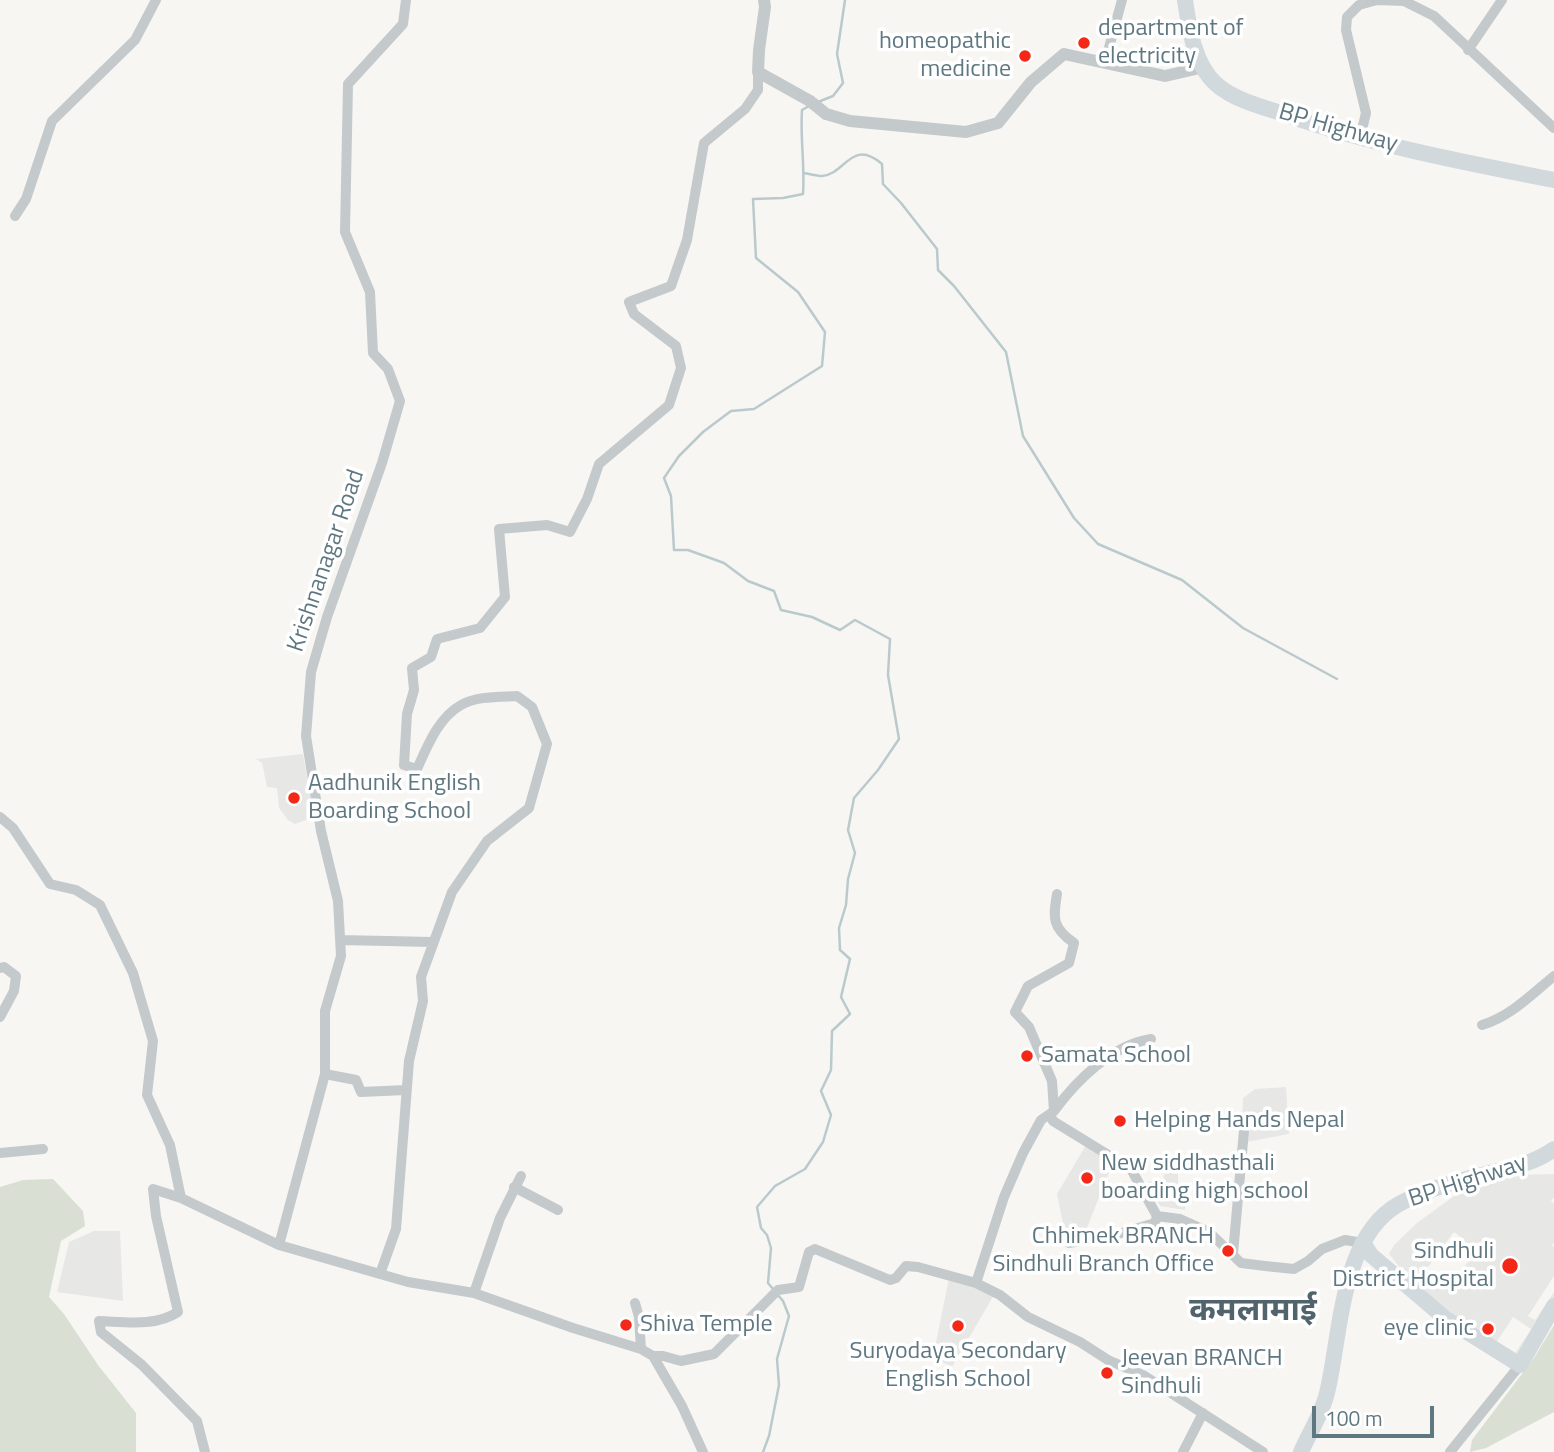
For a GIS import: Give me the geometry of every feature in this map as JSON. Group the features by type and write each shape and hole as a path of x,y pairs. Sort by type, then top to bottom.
{"main road":[{"name":"BP Highway","path":"1185,0 1191,33 1204,67 1216,83 1235,95 1360,138 1554,180"},
{"name":"BP Highway","path":"1301,1452 1326,1397 1349,1280 1363,1243 1377,1223 1399,1204 1452,1184 1518,1167 1545,1156 1554,1149"},
{"path":"1363,1243 1371,1255 1446,1320 1520,1365 1554,1306"}],"street":[{"path":"15,216 26,199 52,121 135,40 156,0"},
{"name":"Krishnanagar Road","path":"279,1245 325,1073 326,1011 341,956 338,901 321,831 306,736 311,673 327,617 382,463 400,401 388,369 373,353 370,292 345,232 348,85 403,24 406,0"},
{"path":"380,1274 396,1229 409,1061 423,1001 421,978 452,892 487,841 528,808 547,744 532,707 517,696 487,698 461,704 434,731 417,769 404,765 407,715 414,690 412,668 431,657 437,639 480,628 505,597 499,529 547,525 570,532 587,499 598,464 669,405 681,368 676,346 634,314 629,302 671,286 687,240 704,143 745,109 758,90 764,0"},
{"path":"1105,62 1122,0"},
{"path":"1360,138 1366,113 1346,30 1347,17 1359,5 1377,0 1404,1 1434,16 1554,128"},
{"path":"1468,50 1502,0"},
{"path":"758,72 810,101 826,114 850,121 966,131 998,123 1031,82 1064,54 1165,76 1204,67"},
{"path":"0,817 13,828 50,884 76,890 100,905 133,973 153,1041 147,1095 170,1145 181,1198"},
{"path":"1057,894 1055,925 1074,943 1069,962 1028,986 1015,1012 1029,1027 1052,1081 1054,1121 1131,1169 1157,1216 1155,1223 1140,1228 1069,1243"},
{"path":"340,940 433,942"},
{"path":"0,968 4,967 16,976 14,991 0,1017"},
{"path":"1482,1025 1511,1011 1554,976"},
{"path":"976,1283 1004,1198 1041,1120 1052,1113 1099,1064 1134,1042 1151,1039"},
{"path":"325,1073 356,1080 361,1092 406,1090"},
{"path":"1233,1254 1245,1119"},
{"path":"0,1153 43,1149"},
{"path":"474,1293 500,1218 520,1176"},
{"path":"514,1188 558,1210"},
{"path":"205,1452 197,1421 142,1365 102,1332 99,1321 165,1321 178,1312 156,1216 153,1189 181,1198 279,1245 428,1286 474,1293 641,1349 653,1356 682,1406 703,1452"},
{"path":"1157,1216 1180,1219 1209,1232 1241,1263 1294,1269 1322,1249 1345,1240 1363,1243"},
{"path":"653,1356 681,1361 714,1354 778,1290 799,1287 809,1252 816,1249 890,1280 896,1278 906,1266 976,1283 1000,1295 1028,1317 1080,1342 1108,1360 1143,1375 1264,1452"},
{"path":"635,1303 639,1317 641,1349"},
{"path":"1450,1452 1520,1365"},
{"path":"1183,1452 1203,1413"}],"shaded area":[{"name":"Aadhunik English Boarding School","path":"303,754 314,817 295,824 288,820 279,808 277,788 267,787 262,763 256,759"},
{"path":"1286,1087 1289,1134 1241,1143 1243,1098 1255,1089"},
{"name":"New siddhasthali boarding high school","path":"1086,1145 1113,1162 1085,1233 1066,1238 1057,1194"},
{"path":"1178,1167 1178,1187 1187,1190 1185,1210 1160,1206 1146,1182 1163,1181 1165,1168"},
{"name":"Sindhuli District Hospital","path":"1554,1174 1554,1197 1551,1201 1554,1204 1554,1276 1528,1316 1535,1320 1554,1292 1554,1300 1516,1358 1463,1324 1409,1279 1389,1254 1394,1245 1417,1223 1476,1180 1513,1175","holes":["1454,1232 1462,1238 1457,1245 1472,1256 1460,1273 1464,1276 1460,1282 1456,1279 1452,1285 1435,1273 1431,1278 1424,1272 1434,1259 1426,1253 1430,1246 1439,1252","1513,1317 1531,1329 1514,1355 1496,1343"]},
{"path":"53,1179 83,1211 85,1226 61,1241 49,1297 136,1413 136,1452 0,1452 0,1187 23,1180"},
{"path":"94,1231 120,1231 123,1301 57,1292 69,1242"},
{"name":"Suryodaya Secondary English School","path":"949,1278 994,1295 952,1367 933,1357"},
{"path":"1554,1325 1554,1412 1486,1448 1470,1452 1472,1440 1534,1358"}],"waterway":[{"path":"818,102 833,96 843,83 837,54 845,0"},
{"path":"773,1289 768,1283 771,1248 767,1235 761,1228 757,1207 775,1186 805,1169 823,1142 831,1115 821,1091 831,1070 832,1031 850,1014 841,997 850,959 840,950 839,928 855,853 848,830 854,798 878,770 899,739 888,675 890,639 855,620 840,630 812,617 781,610 774,591 748,581 724,563 688,550 674,550 671,496 664,478 679,456 703,432 731,411 754,409 822,366 825,332 798,292 756,258 753,199 803,194 802,110 809,106"},
{"path":"804,173 822,176 830,174 849,160 863,155 882,164 883,184 937,249 938,270 954,286 1006,352 1023,436 1074,518 1098,544 1182,580 1243,628 1337,679"},
{"path":"763,1452 769,1436 779,1385 777,1359 789,1316 777,1294"}],"place":[{"name":"department of electricity","path":"1084,43"},
{"name":"homeopathic medicine","path":"1025,56"},
{"name":"Aadhunik English Boarding School","path":"294,798"},
{"name":"Samata School","path":"1027,1056"},
{"name":"Helping Hands Nepal","path":"1120,1121"},
{"name":"New siddhasthali boarding high school","path":"1087,1178"},
{"name":"Chhimek BRANCH Sindhuli Branch Office","path":"1228,1251"},
{"name":"Sindhuli District Hospital","path":"1510,1266"},
{"name":"Shiva Temple","path":"626,1325"},
{"name":"Suryodaya Secondary English School","path":"958,1326"},
{"name":"eye clinic","path":"1488,1329"},
{"name":"Jeevan BRANCH Sindhuli","path":"1107,1373"}],"district":[{"name":"कमलामाई","path":"1253,1312"}]}
